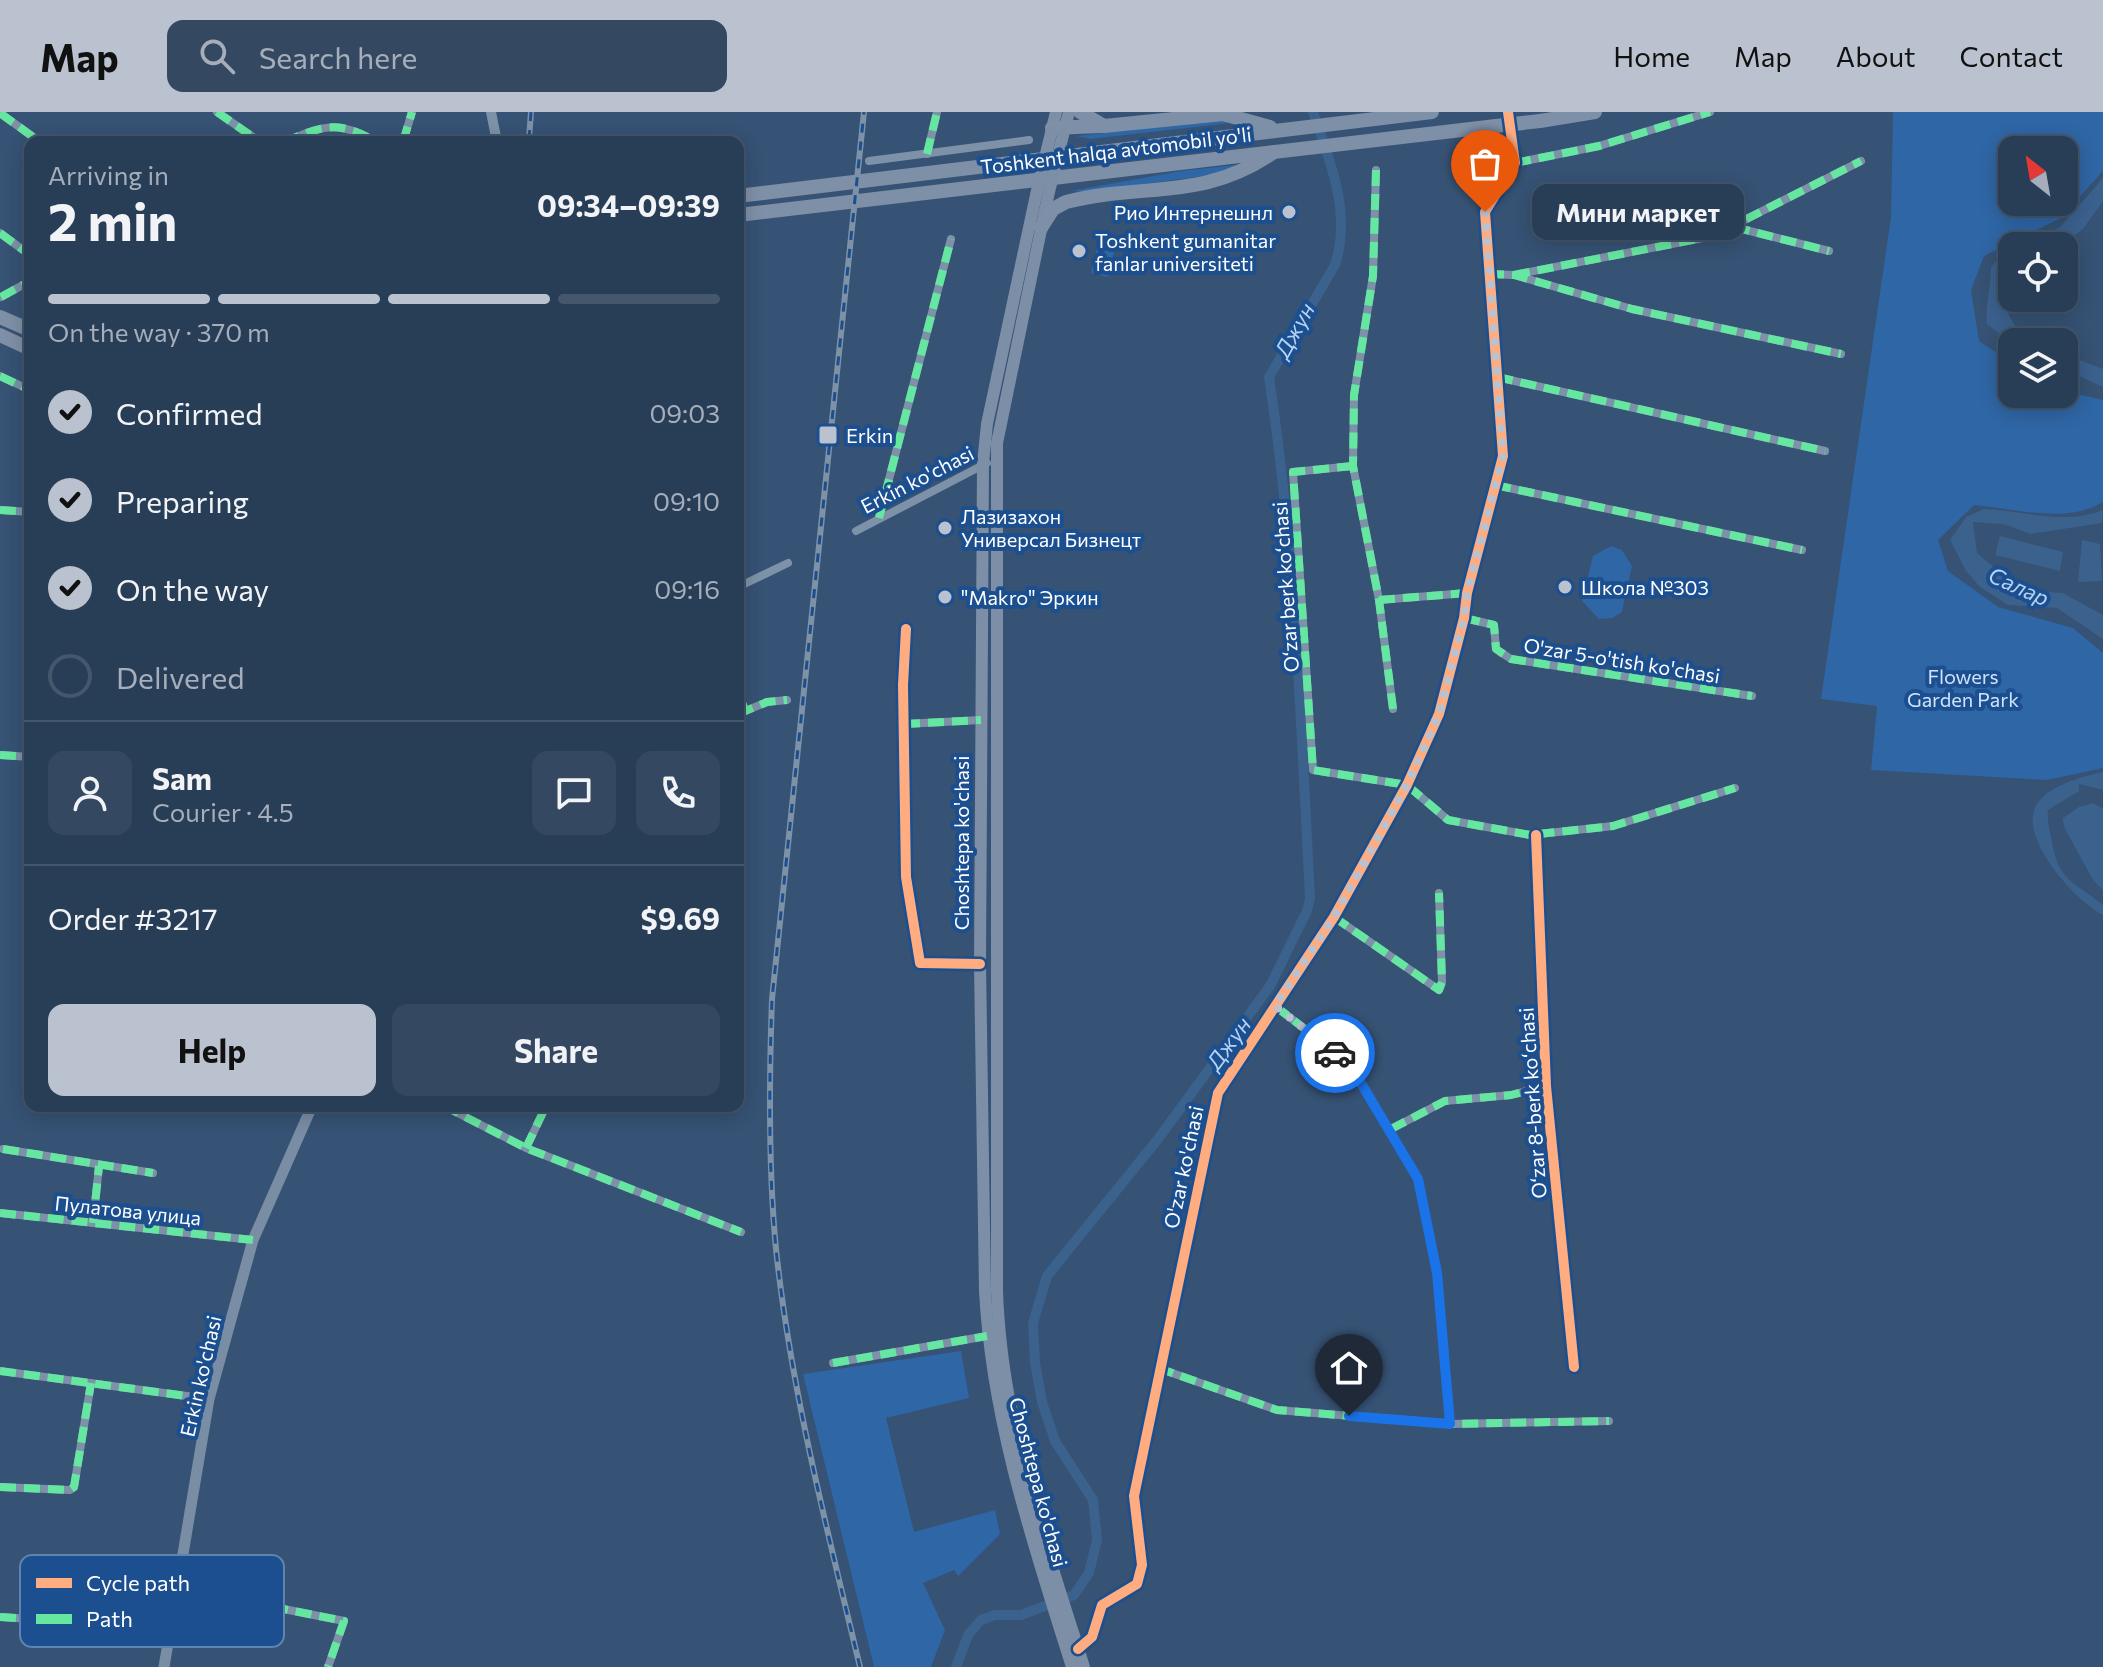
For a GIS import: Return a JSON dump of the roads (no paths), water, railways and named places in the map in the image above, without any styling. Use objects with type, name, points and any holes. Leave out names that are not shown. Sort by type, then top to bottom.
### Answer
[{"type":"highway","points":[[1080,112],[1104,126]]},
{"type":"highway","name":"Toshkent halqa avtomobil yo'li","points":[[744,195],[1432,112]]},
{"type":"highway","name":"Toshkent halqa avtomobil yo'li","points":[[744,214],[1595,112]]},
{"type":"highway","points":[[1058,131],[1223,114],[1275,129]]},
{"type":"highway","points":[[1041,228],[1053,209],[1066,202],[1215,183],[1248,170],[1277,151]]},
{"type":"highway","points":[[0,317],[24,327]]},
{"type":"highway","points":[[0,335],[24,346]]},
{"type":"main road","name":"Choshtepa ko'chasi","points":[[1056,112],[1058,131]]},
{"type":"main road","name":"Choshtepa ko'chasi","points":[[1069,112],[1058,131],[987,424],[990,463],[988,886],[980,964],[987,1336],[1000,1423],[1068,1634],[1072,1667]]},
{"type":"main road","name":"Choshtepa ko'chasi","points":[[1042,196],[1041,228],[990,463],[981,720],[998,1312],[1017,1441],[1047,1568]]},
{"type":"main road","name":"Erkin ko'chasi","points":[[183,1555],[209,1399],[253,1240],[309,1112]]},
{"type":"main road","name":"Choshtepa ko'chasi","points":[[1068,1634],[1078,1649],[1084,1667]]},
{"type":"main road","name":"Erkin ko'chasi","points":[[164,1667],[168,1647]]},
{"type":"street","points":[[217,112],[251,136]]},
{"type":"street","points":[[405,136],[412,112]]},
{"type":"street","points":[[491,112],[496,136]]},
{"type":"street","points":[[927,154],[937,112]]},
{"type":"street","points":[[1508,112],[1515,163],[1599,146],[1710,112]]},
{"type":"street","points":[[0,113],[32,136]]},
{"type":"street","points":[[298,136],[333,125],[351,128],[366,136]]},
{"type":"street","points":[[309,131],[310,136]]},
{"type":"street","points":[[869,161],[1029,140]]},
{"type":"street","points":[[1488,274],[1514,275],[1690,243],[1734,227],[1861,161]]},
{"type":"street","name":"O'zar ko'chasi","points":[[1078,1649],[1092,1637],[1102,1605],[1137,1584],[1142,1565],[1134,1496],[1158,1368],[1218,1093],[1334,917],[1407,785],[1439,714],[1503,456],[1485,212],[1515,163]]},
{"type":"street","points":[[1376,170],[1373,276],[1354,395],[1353,466],[1379,600],[1393,709]]},
{"type":"street","points":[[1734,227],[1829,251]]},
{"type":"street","points":[[0,233],[24,251]]},
{"type":"street","points":[[879,518],[951,239]]},
{"type":"street","points":[[1514,275],[1632,309],[1841,354]]},
{"type":"street","points":[[1,297],[24,284]]},
{"type":"street","points":[[0,376],[24,387]]},
{"type":"street","points":[[1497,377],[1825,451]]},
{"type":"street","name":"Erkin ko'chasi","points":[[856,531],[990,463]]},
{"type":"street","name":"Oʻzar berk koʻchasi","points":[[1353,466],[1293,472],[1313,770],[1407,785]]},
{"type":"street","points":[[1495,485],[1802,550]]},
{"type":"street","points":[[0,510],[24,512]]},
{"type":"street","points":[[744,584],[788,563]]},
{"type":"street","points":[[1379,600],[1467,593]]},
{"type":"street","name":"O'zar 5-o'tish ko'chasi","points":[[1464,618],[1494,625],[1496,649],[1511,659],[1752,696]]},
{"type":"street","points":[[906,629],[906,877],[920,963],[980,964]]},
{"type":"street","points":[[744,711],[787,700]]},
{"type":"street","points":[[904,724],[981,720]]},
{"type":"street","points":[[0,755],[24,757]]},
{"type":"street","points":[[1407,785],[1448,820],[1536,835],[1613,826],[1735,788]]},
{"type":"street","name":"Oʻzar 8-berk koʻchasi","points":[[1536,835],[1546,1086],[1574,1367]]},
{"type":"street","points":[[1334,917],[1439,990],[1442,982],[1439,893]]},
{"type":"street","points":[[1275,1006],[1349,1063],[1418,1179],[1437,1273],[1450,1424]]},
{"type":"street","points":[[1391,1129],[1445,1101],[1511,1095],[1546,1086]]},
{"type":"street","points":[[456,1112],[526,1148],[741,1232]]},
{"type":"street","points":[[526,1148],[543,1112]]},
{"type":"street","points":[[3,1149],[153,1173]]},
{"type":"street","points":[[93,1223],[99,1166]]},
{"type":"street","name":"Пулатова улица","points":[[0,1213],[253,1240]]},
{"type":"street","points":[[833,1363],[987,1336]]},
{"type":"street","points":[[1158,1368],[1277,1410],[1450,1424],[1609,1421]]},
{"type":"street","points":[[0,1371],[209,1399]]},
{"type":"street","points":[[0,1487],[70,1490],[74,1487],[91,1383]]},
{"type":"street","points":[[284,1609],[344,1621],[328,1667]]},
{"type":"street","points":[[0,1617],[20,1618]]},
{"type":"waterway","name":"Джун","points":[[956,1667],[968,1635],[981,1620],[995,1615],[1021,1615],[1074,1595],[1089,1573],[1097,1540],[1093,1500],[1055,1441],[1042,1402],[1035,1363],[1033,1323],[1047,1276],[1158,1139],[1270,986],[1307,911],[1310,898],[1291,572],[1269,377],[1335,265],[1340,245],[1337,187],[1313,112]]},
{"type":"railway","points":[[529,136],[531,112]]},
{"type":"railway","points":[[860,1667],[811,1460],[791,1355],[773,1218],[770,1093],[772,999],[864,112]]},
{"type":"place","name":"Рио Интернешнл","points":[[1289,212]]},
{"type":"place","name":"Мини маркет","points":[[1485,212]]},
{"type":"place","name":"Toshkent gumanitar fanlar universiteti","points":[[1079,251]]},
{"type":"place","name":"Erkin","points":[[828,435]]},
{"type":"place","name":"Лазизахон Универсал Бизнецт","points":[[945,528]]},
{"type":"place","name":"Школа №303","points":[[1565,587]]},
{"type":"place","name":"\"Makro\" Эркин","points":[[945,597]]},
{"type":"water label","name":"Салар","points":[[2019,586]]},
{"type":"park label","name":"Flowers Garden Park","points":[[1963,688]]}]
